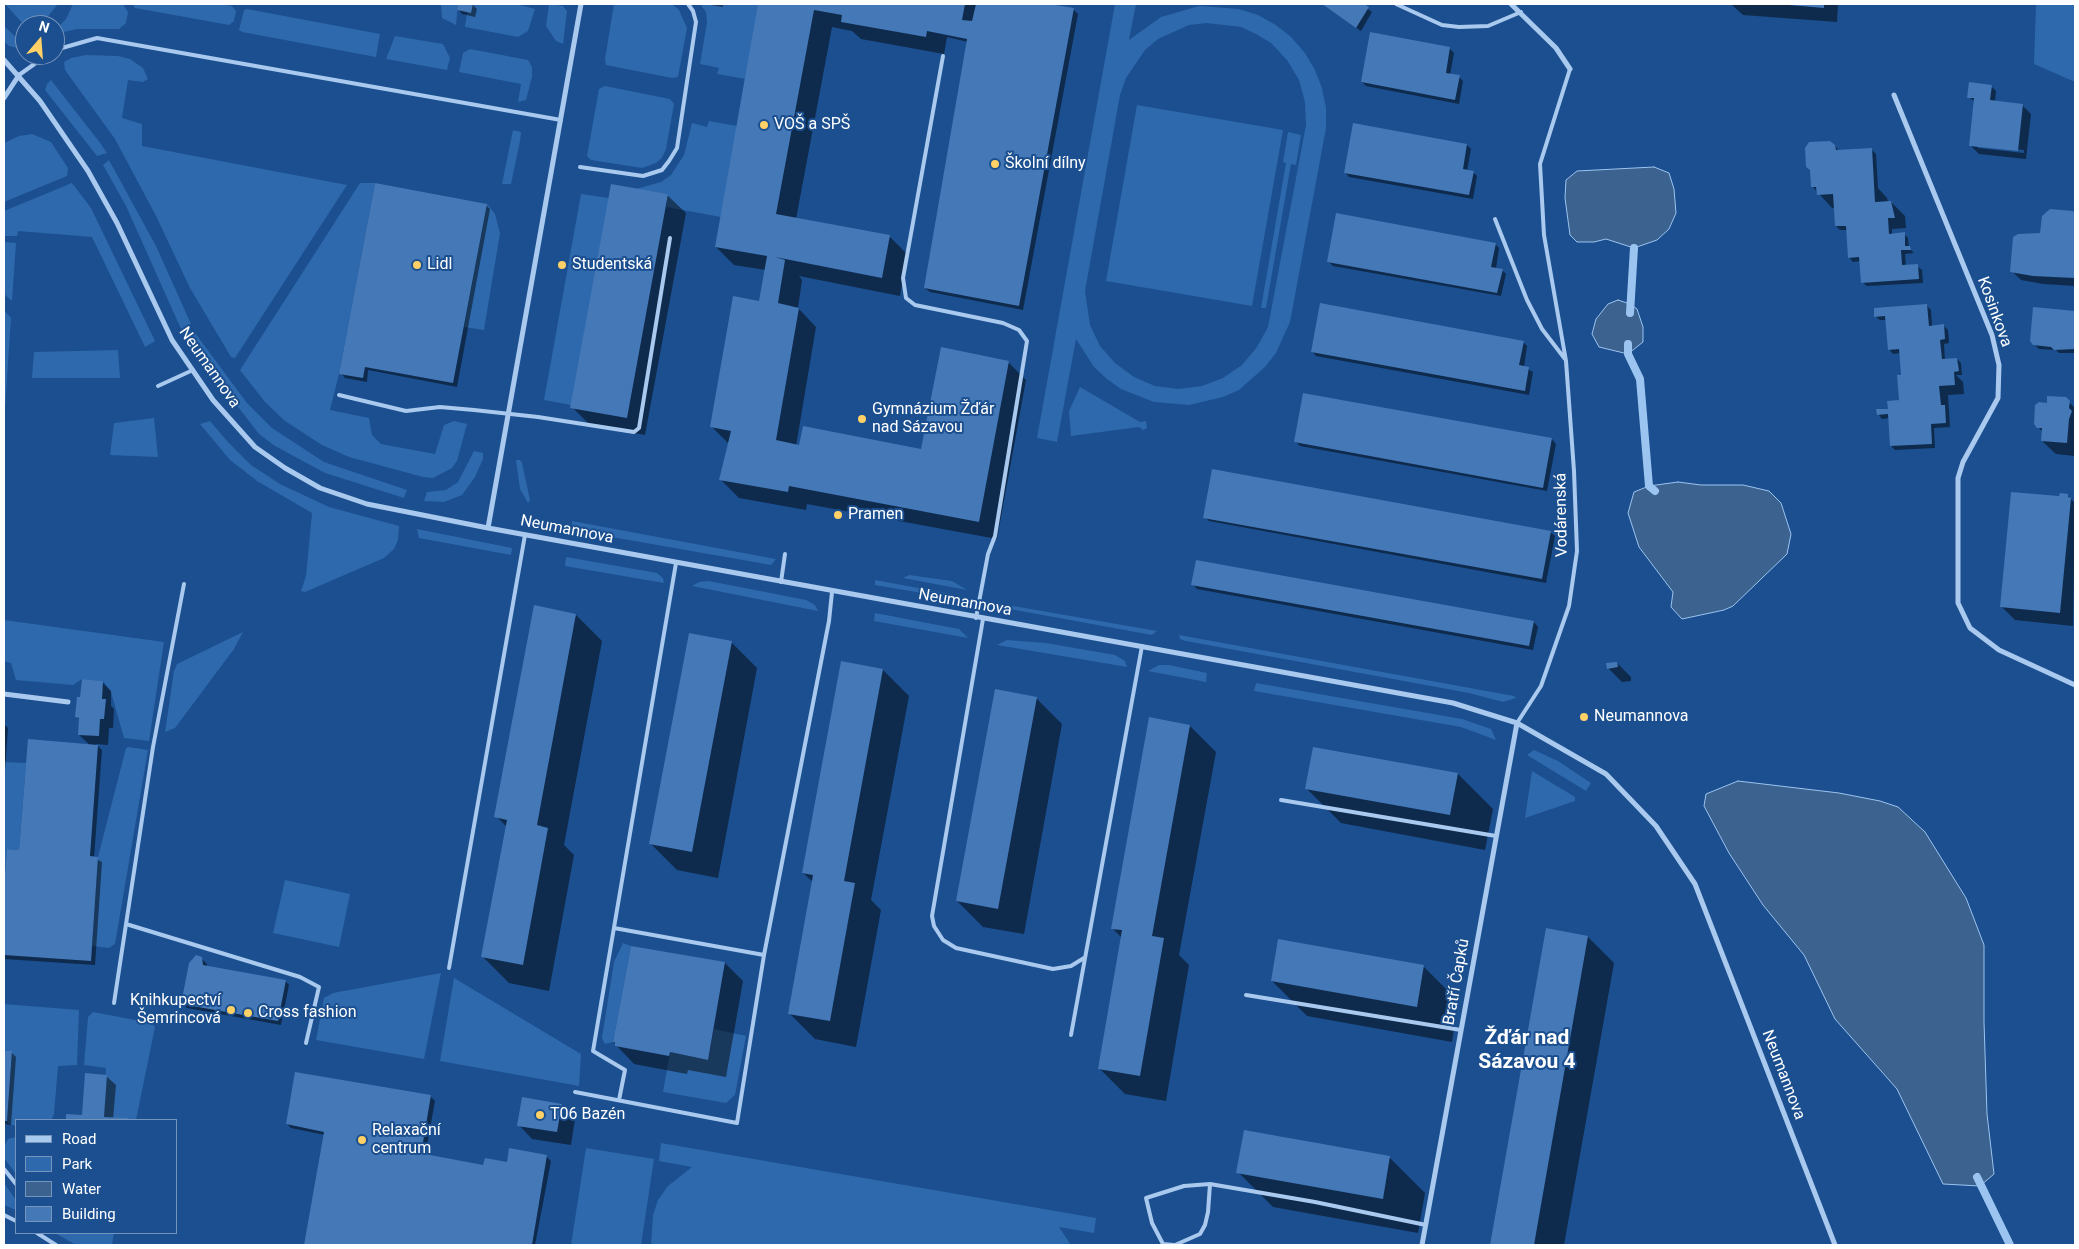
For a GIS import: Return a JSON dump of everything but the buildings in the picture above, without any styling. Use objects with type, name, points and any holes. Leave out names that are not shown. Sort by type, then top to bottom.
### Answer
[{"type":"street","points":[[488,528],[581,4]]},
{"type":"street","points":[[1511,4],[1556,48],[1570,69]]},
{"type":"street","name":"Neumannova","points":[[4,60],[19,74],[40,101],[88,171],[117,222],[172,340],[213,400],[254,447],[320,488],[367,504],[488,528],[832,592],[1453,703],[1517,723],[1606,774],[1656,826],[1696,884],[1835,1245]]},
{"type":"street","points":[[4,98],[19,74]]},
{"type":"street","name":"Kosinkova","points":[[1894,95],[1992,335],[1999,365],[1998,398],[1963,462],[1958,478],[1958,603],[1970,628],[1999,650],[2075,685]]},
{"type":"street","points":[[4,694],[68,702]]},
{"type":"street","name":"Bratří Čapků","points":[[1422,1245],[1517,723]]},
{"type":"lane","points":[[580,167],[644,176],[662,170],[670,161],[677,148],[696,22],[693,11],[688,4]]},
{"type":"lane","points":[[1396,4],[1442,25],[1459,27],[1488,26],[1521,12]]},
{"type":"lane","points":[[65,47],[97,38],[561,120]]},
{"type":"lane","points":[[943,56],[903,278],[906,298],[915,305],[1003,323],[1019,330],[1027,340],[995,536],[988,554],[976,618]]},
{"type":"lane","points":[[19,74],[32,65]]},
{"type":"lane","name":"Vodárenská","points":[[1517,723],[1541,686],[1569,606],[1577,552],[1566,361],[1544,235],[1540,164],[1570,69]]},
{"type":"lane","points":[[1495,219],[1527,300],[1542,329],[1566,361]]},
{"type":"lane","points":[[338,395],[406,411],[440,407],[538,417],[634,432],[639,428],[670,238]]},
{"type":"lane","points":[[158,386],[193,370]]},
{"type":"lane","points":[[449,968],[525,535]]},
{"type":"lane","points":[[781,582],[785,554]]},
{"type":"lane","points":[[619,1100],[625,1070],[593,1051],[676,563]]},
{"type":"lane","points":[[114,1003],[153,747],[184,584]]},
{"type":"lane","points":[[575,1092],[737,1123],[764,955],[829,621],[832,592]]},
{"type":"lane","points":[[983,619],[934,906],[934,926],[943,940],[956,948],[1053,969],[1071,966],[1084,958]]},
{"type":"lane","points":[[1071,1035],[1142,646]]},
{"type":"lane","points":[[1281,800],[1496,836]]},
{"type":"lane","points":[[126,924],[300,977],[319,987],[306,1043]]},
{"type":"lane","points":[[614,928],[764,955]]},
{"type":"lane","points":[[1246,995],[1461,1030]]},
{"type":"lane","points":[[4,1169],[15,1183]]},
{"type":"lane","points":[[1210,1184],[1208,1212],[1205,1225],[1200,1234],[1174,1245],[1163,1244],[1152,1224],[1146,1198],[1184,1186],[1210,1184],[1314,1202],[1426,1225]]},
{"type":"lane","points":[[40,1234],[56,1245]]},
{"type":"green space","points":[[5,4],[58,4],[49,15],[15,15]]},
{"type":"green space","points":[[73,4],[123,4],[128,12],[126,23],[119,29],[77,29],[65,32],[66,19]]},
{"type":"green space","points":[[132,4],[220,4],[232,6],[236,11],[234,21],[229,25],[135,8]]},
{"type":"green space","points":[[441,4],[458,4],[456,25],[442,18]]},
{"type":"green space","points":[[472,4],[516,4],[535,9],[528,31],[518,37],[465,27],[467,12],[471,13]]},
{"type":"green space","points":[[549,4],[563,6],[567,11],[563,44],[556,41],[546,26]]},
{"type":"green space","points":[[614,4],[672,4],[679,10],[687,28],[678,77],[672,78],[606,65],[605,59]]},
{"type":"green space","points":[[700,4],[760,4],[746,79],[717,74],[719,68],[700,64],[707,22],[706,12]]},
{"type":"green space","points":[[1115,4],[1136,4],[1129,40],[1161,17],[1199,6],[1239,9],[1258,15],[1276,25],[1291,37],[1305,53],[1315,70],[1322,88],[1326,108],[1326,128],[1290,322],[1276,353],[1265,367],[1239,390],[1223,397],[1189,405],[1154,402],[1121,389],[1094,367],[1076,339],[1057,442],[1037,438]],"holes":[[[1207,23],[1241,27],[1271,43],[1287,60],[1299,80],[1305,102],[1306,125],[1268,327],[1257,347],[1242,365],[1223,378],[1202,386],[1178,389],[1155,386],[1134,377],[1115,363],[1100,346],[1090,325],[1085,291],[1120,95],[1126,78],[1145,50],[1158,39],[1189,25]]]},
{"type":"green space","points":[[2036,4],[2075,4],[2075,82],[2034,64]]},
{"type":"green space","points":[[247,9],[380,34],[376,57],[242,32],[239,30],[244,10]]},
{"type":"green space","points":[[4,26],[15,36],[15,47],[9,46],[4,41]]},
{"type":"green space","points":[[395,36],[443,44],[450,58],[447,70],[386,59]]},
{"type":"green space","points":[[470,49],[528,60],[532,67],[532,77],[526,100],[518,102],[521,84],[459,72],[463,53]]},
{"type":"green space","points":[[86,55],[118,56],[130,59],[143,68],[148,79],[143,82],[128,80],[122,118],[142,124],[142,146],[347,185],[235,358],[231,357],[190,288],[156,216],[115,139],[65,70],[65,61],[71,58]]},
{"type":"green space","points":[[51,80],[107,153],[97,156],[45,90]]},
{"type":"green space","points":[[605,86],[670,99],[674,104],[666,149],[662,158],[656,163],[642,168],[591,160],[587,156],[599,89]]},
{"type":"green space","points":[[1137,105],[1283,130],[1252,306],[1106,281]]},
{"type":"green space","points":[[709,121],[737,126],[721,217],[666,207],[668,194],[636,189],[661,182],[671,175],[684,155],[692,123],[707,127]]},
{"type":"green space","points":[[513,130],[521,132],[520,141],[511,184],[502,184]]},
{"type":"green space","points":[[1288,132],[1301,135],[1296,165],[1291,164],[1266,308],[1261,308],[1286,163],[1283,162]]},
{"type":"green space","points":[[32,134],[51,142],[68,168],[67,176],[4,202],[4,143],[19,136]]},
{"type":"green space","points":[[109,160],[156,246],[191,324],[181,329],[126,206],[103,165]]},
{"type":"green space","points":[[72,183],[91,208],[155,341],[145,347],[92,237],[18,231],[17,236],[4,236],[4,211]]},
{"type":"green space","points":[[360,183],[375,183],[339,374],[330,410],[369,418],[372,435],[381,444],[435,454],[444,425],[454,421],[467,424],[457,461],[452,468],[433,478],[349,457],[322,445],[285,421],[265,402],[240,370]]},
{"type":"green space","points":[[581,194],[609,198],[571,405],[544,400]]},
{"type":"green space","points":[[487,204],[495,214],[500,233],[484,330],[464,327]]},
{"type":"green space","points":[[4,242],[16,243],[12,301],[4,294]]},
{"type":"green space","points":[[4,310],[11,318],[4,424]]},
{"type":"green space","points":[[195,333],[247,403],[272,428],[324,462],[407,490],[404,498],[325,473],[275,446],[259,434],[194,350],[191,337]]},
{"type":"green space","points":[[118,350],[120,378],[32,378],[34,352]]},
{"type":"green space","points":[[1080,387],[1140,422],[1146,421],[1147,428],[1143,430],[1139,427],[1071,436],[1069,411]]},
{"type":"green space","points":[[154,418],[158,457],[110,455],[114,423]]},
{"type":"green space","points":[[210,421],[251,465],[280,484],[329,507],[399,526],[398,540],[394,549],[384,558],[305,592],[301,591],[306,576],[312,513],[257,481],[230,460],[200,424]]},
{"type":"green space","points":[[474,451],[483,453],[483,459],[475,477],[462,495],[444,502],[424,501],[427,492],[446,490],[458,482]]},
{"type":"green space","points":[[516,460],[520,460],[522,463],[530,500],[528,503],[520,489]]},
{"type":"green space","points":[[572,521],[776,559],[771,565],[572,530]]},
{"type":"green space","points":[[417,529],[512,548],[511,555],[419,538]]},
{"type":"green space","points":[[566,557],[657,573],[663,578],[664,583],[565,566]]},
{"type":"green space","points":[[909,575],[952,581],[967,590],[903,578]]},
{"type":"green space","points":[[875,580],[961,596],[951,598],[875,585]]},
{"type":"green space","points":[[709,581],[806,600],[815,605],[818,611],[692,586],[699,582]]},
{"type":"green space","points":[[996,603],[1157,631],[1152,635],[999,607]]},
{"type":"green space","points":[[875,613],[959,629],[968,638],[874,621]]},
{"type":"green space","points":[[4,620],[164,642],[149,741],[124,738],[111,692],[103,681],[82,679],[73,685],[16,680],[11,663],[4,661]]},
{"type":"green space","points":[[243,632],[234,649],[175,728],[165,732],[174,671],[177,664]]},
{"type":"green space","points":[[1179,635],[1514,696],[1516,698],[1503,702],[1469,693],[1186,641],[1180,639]]},
{"type":"green space","points":[[1007,640],[1046,643],[1115,655],[1125,661],[1127,667],[997,645]]},
{"type":"green space","points":[[1159,665],[1169,665],[1207,673],[1206,682],[1148,671]]},
{"type":"green space","points":[[1256,683],[1462,719],[1491,729],[1496,740],[1461,727],[1254,691]]},
{"type":"green space","points":[[126,748],[148,750],[115,944],[109,948],[92,946],[98,857]]},
{"type":"green space","points":[[1534,750],[1558,761],[1591,783],[1586,791],[1527,755]]},
{"type":"green space","points":[[4,762],[26,763],[19,850],[7,849],[4,886]]},
{"type":"green space","points":[[1532,771],[1575,797],[1575,801],[1525,818]]},
{"type":"green space","points":[[285,880],[350,894],[339,947],[273,933]]},
{"type":"green space","points":[[623,943],[631,946],[613,1042],[605,1044],[602,1038],[614,962]]},
{"type":"green space","points":[[441,973],[424,1059],[316,1040],[324,998],[333,993]]},
{"type":"green space","points":[[454,978],[581,1054],[579,1086],[440,1061]]},
{"type":"green space","points":[[4,1004],[79,1010],[77,1065],[58,1066],[54,1114],[52,1119],[15,1119],[15,1126],[9,1124],[7,1121],[12,1051],[4,1051]]},
{"type":"green space","points":[[93,1012],[151,1023],[155,1027],[136,1119],[104,1117],[106,1068],[84,1065],[88,1017]]},
{"type":"green space","points":[[714,1029],[746,1036],[735,1095],[726,1103],[663,1092],[670,1052],[708,1060]]},
{"type":"green space","points":[[15,1137],[15,1173],[4,1158],[4,1146],[8,1139]]},
{"type":"green space","points":[[661,1143],[1096,1218],[1094,1233],[1059,1227],[1071,1245],[651,1245],[653,1215],[658,1200],[668,1186],[692,1167],[659,1161]]},
{"type":"green space","points":[[586,1148],[654,1159],[641,1245],[571,1245]]},
{"type":"green space","points":[[4,1183],[15,1199],[15,1210],[4,1205]]},
{"type":"green space","points":[[57,1234],[114,1234],[112,1245],[76,1245]]},
{"type":"water","points":[[1654,167],[1669,173],[1674,189],[1676,213],[1669,229],[1657,240],[1634,248],[1606,239],[1594,242],[1577,242],[1570,235],[1565,198],[1566,180],[1577,171]]},
{"type":"water","points":[[1618,300],[1630,304],[1637,309],[1643,327],[1643,342],[1628,354],[1599,347],[1592,334],[1596,319],[1608,304]]},
{"type":"water","points":[[1678,482],[1701,485],[1743,485],[1769,491],[1781,503],[1791,534],[1787,554],[1733,606],[1724,610],[1682,619],[1671,607],[1673,592],[1639,547],[1628,513],[1634,492],[1649,486]]},
{"type":"water","points":[[1738,781],[1839,793],[1880,801],[1898,807],[1925,832],[1966,898],[1984,945],[1987,1114],[1994,1174],[1980,1186],[1943,1184],[1897,1089],[1835,1019],[1804,955],[1763,905],[1729,853],[1704,806],[1706,794]]},
{"type":"waterway","points":[[1630,313],[1634,248]]},
{"type":"waterway","points":[[1628,344],[1628,354],[1640,379],[1649,486],[1655,491]]},
{"type":"waterway","points":[[1977,1177],[2010,1245]]},
{"type":"place","name":"VOŠ a SPŠ","points":[[764,125]]},
{"type":"place","name":"Školní dílny","points":[[995,164]]},
{"type":"place","name":"Lidl","points":[[417,265]]},
{"type":"place","name":"Studentská","points":[[562,265]]},
{"type":"place","name":"Gymnázium Žďár nad Sázavou","points":[[862,419]]},
{"type":"place","name":"Pramen","points":[[838,515]]},
{"type":"place","name":"Neumannova","points":[[1584,717]]},
{"type":"place","name":"Knihkupectví Šemrincová","points":[[231,1010]]},
{"type":"place","name":"Cross fashion","points":[[248,1013]]},
{"type":"place","name":"T06 Bazén","points":[[540,1115]]},
{"type":"place","name":"Relaxační centrum","points":[[362,1140]]},
{"type":"district","name":"Žďár nad Sázavou 4","points":[[1527,1051]]}]
